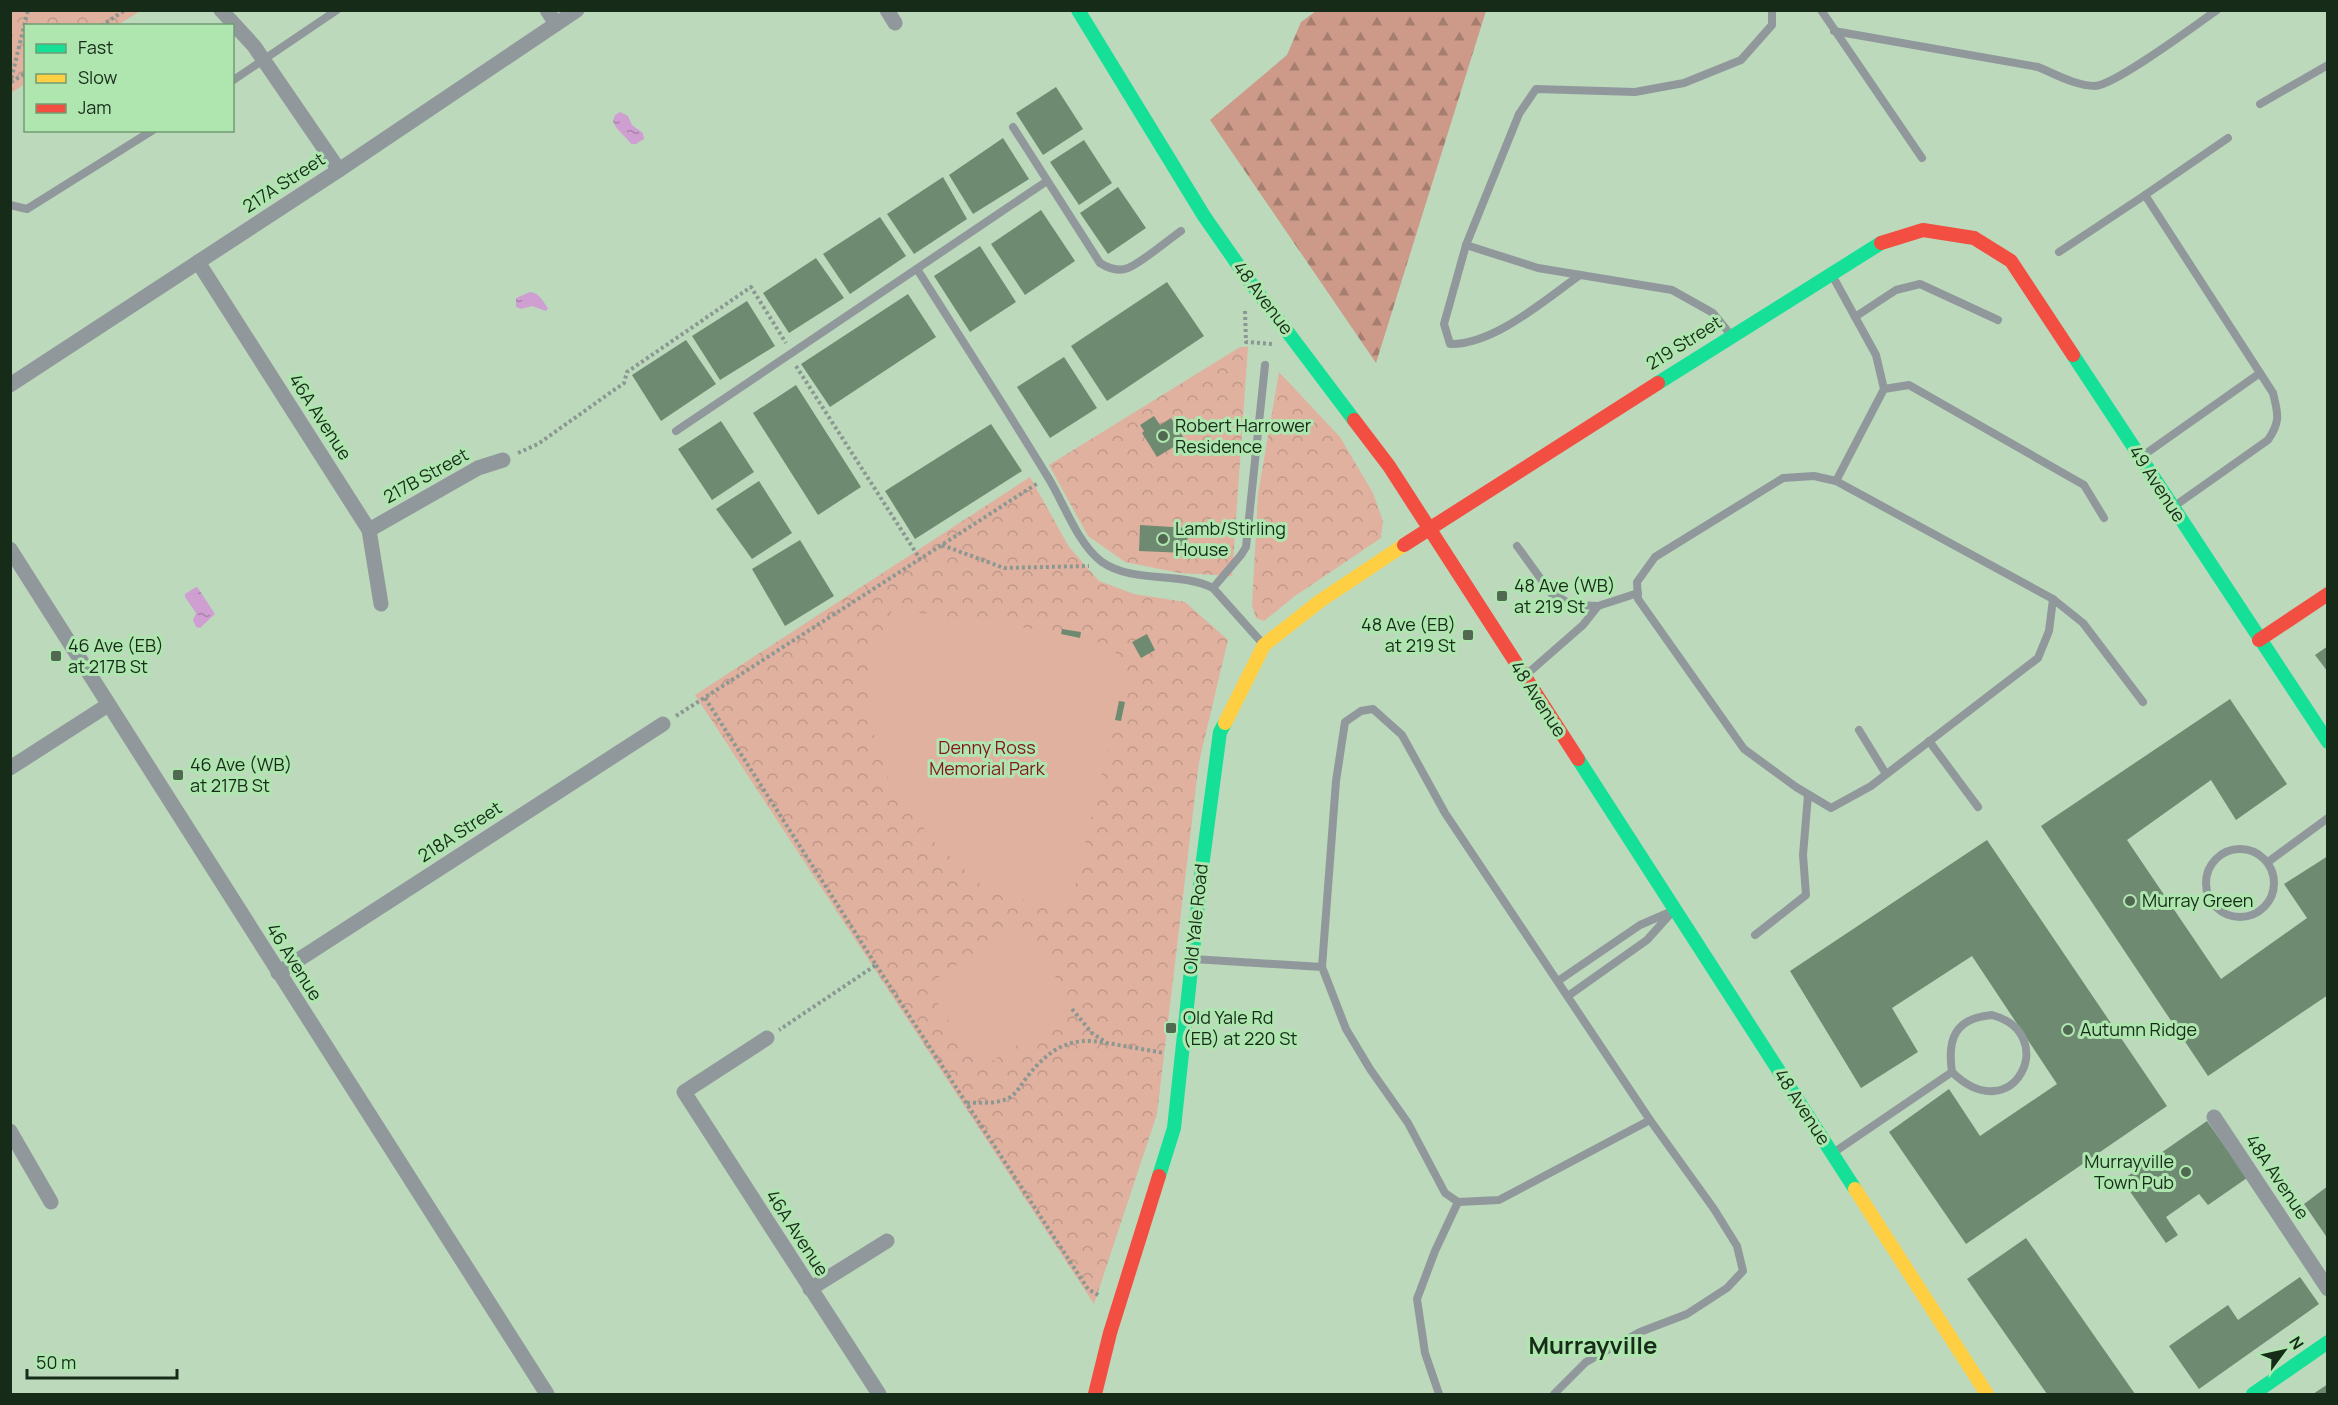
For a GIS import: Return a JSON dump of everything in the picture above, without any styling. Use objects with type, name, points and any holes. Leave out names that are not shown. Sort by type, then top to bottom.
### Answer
[{"type":"street","points":[[221,10],[234,24]]},
{"type":"street","points":[[547,10],[556,24]]},
{"type":"street","name":"217A Street","points":[[10,385],[339,170],[577,10]]},
{"type":"street","name":"48 Avenue","points":[[1078,10],[1204,216],[1250,282],[1389,466],[1987,1395]]},
{"type":"street","points":[[234,24],[265,61],[339,170]]},
{"type":"street","name":"219 Street","points":[[1428,529],[1876,245],[1923,230],[1974,238]]},
{"type":"street","name":"49 Avenue","points":[[1974,238],[2011,261],[2328,742]]},
{"type":"street","name":"46A Avenue","points":[[198,262],[369,530],[381,604]]},
{"type":"street","name":"217B Street","points":[[369,530],[478,468],[503,460]]},
{"type":"street","name":"Old Yale Road","points":[[1095,1395],[1118,1307],[1174,1128],[1220,732],[1264,645],[1320,601],[1428,529]]},
{"type":"street","name":"46 Avenue","points":[[10,549],[547,1395]]},
{"type":"street","points":[[2259,640],[2328,594]]},
{"type":"street","points":[[10,768],[108,705]]},
{"type":"street","name":"218A Street","points":[[278,973],[663,724]]},
{"type":"street","name":"46A Avenue","points":[[767,1038],[684,1092],[879,1395]]},
{"type":"street","name":"48A Avenue","points":[[2214,1117],[2328,1289]]},
{"type":"street","points":[[10,1131],[51,1202]]},
{"type":"street","points":[[810,1289],[887,1241]]},
{"type":"street","points":[[2253,1395],[2328,1342]]},
{"type":"lane","points":[[234,80],[265,61],[337,10]]},
{"type":"lane","points":[[1580,275],[1507,327],[1461,344],[1450,344],[1444,324],[1466,245],[1519,114],[1536,89],[1635,92],[1684,83],[1741,60],[1772,25],[1772,10]]},
{"type":"lane","points":[[1821,10],[1922,158]]},
{"type":"lane","points":[[1834,31],[2038,67],[2069,80],[2096,86],[2117,78],[2217,10]]},
{"type":"lane","points":[[2260,104],[2328,65]]},
{"type":"lane","points":[[1013,127],[1100,263],[1106,267],[1116,270],[1128,268],[1180,231]]},
{"type":"lane","points":[[10,206],[27,209],[150,132]]},
{"type":"lane","points":[[2059,252],[2228,138]]},
{"type":"lane","points":[[676,431],[1047,181]]},
{"type":"lane","points":[[2145,195],[2273,393],[2278,412],[2277,426],[2268,440],[2172,507]]},
{"type":"lane","points":[[1466,245],[1538,268],[1672,290],[1713,313],[1732,336]]},
{"type":"lane","points":[[917,269],[1048,476],[1089,549],[1102,562],[1127,571],[1203,583],[1213,588],[1264,645]]},
{"type":"lane","points":[[1831,273],[1876,355],[1884,389],[1836,481]]},
{"type":"lane","points":[[1855,317],[1896,290],[1920,284],[1998,320]]},
{"type":"lane","points":[[1213,588],[1241,555],[1248,537],[1265,365]]},
{"type":"lane","points":[[2139,458],[2260,373]]},
{"type":"lane","points":[[1884,389],[1910,385],[2084,485],[2104,518]]},
{"type":"lane","points":[[2053,598],[2049,631],[2038,658],[1871,786],[1832,808],[1808,795],[1744,749],[1638,599],[1637,582],[1655,557],[1783,478],[1814,476],[1836,481],[2053,598],[2083,622],[2143,702]]},
{"type":"lane","points":[[1517,546],[1551,593],[1572,605],[1598,606],[1638,593]]},
{"type":"lane","points":[[1524,677],[1583,625],[1598,606]]},
{"type":"lane","points":[[1554,1395],[1586,1362],[1640,1332],[1687,1314],[1727,1288],[1743,1271],[1737,1246],[1445,813],[1402,735],[1373,709],[1361,711],[1345,722],[1336,781],[1322,968],[1346,1029],[1370,1069],[1408,1123],[1444,1193],[1458,1202],[1499,1200],[1650,1120]]},
{"type":"lane","points":[[1859,730],[1886,774]]},
{"type":"lane","points":[[1929,741],[1978,807]]},
{"type":"lane","points":[[1755,935],[1806,894],[1803,855],[1808,795]]},
{"type":"lane","points":[[2268,862],[2328,818]]},
{"type":"lane","points":[[2238,848],[2249,849],[2268,862],[2275,884],[2266,905],[2258,912],[2247,917],[2236,917],[2216,908],[2209,899],[2205,888],[2206,876],[2210,865],[2217,857],[2238,848]]},
{"type":"lane","points":[[1558,981],[1640,925],[1674,910]]},
{"type":"lane","points":[[1568,996],[1647,940],[1674,910]]},
{"type":"lane","points":[[1192,959],[1322,968]]},
{"type":"lane","points":[[1992,1015],[2005,1018],[2016,1026],[2023,1037],[2026,1061],[2022,1072],[2004,1089],[1980,1092],[1969,1087],[1952,1072],[1951,1043],[1957,1031],[1966,1022],[1978,1016],[1992,1015]]},
{"type":"lane","points":[[1832,1154],[1952,1072]]},
{"type":"lane","points":[[1439,1395],[1425,1353],[1418,1299],[1435,1251],[1458,1202]]},
{"type":"path","points":[[104,24],[125,10]]},
{"type":"path","points":[[11,82],[24,27]]},
{"type":"path","points":[[11,82],[24,74]]},
{"type":"path","points":[[1246,304],[1246,342],[1276,344]]},
{"type":"path","points":[[663,724],[1048,476]]},
{"type":"path","points":[[942,544],[1004,568],[1085,568],[1102,562]]},
{"type":"path","points":[[705,698],[1088,1289],[1118,1307]]},
{"type":"path","points":[[767,1038],[876,965]]},
{"type":"path","points":[[1072,1009],[1092,1033],[1107,1044]]},
{"type":"path","points":[[967,1103],[1004,1100],[1015,1094],[1029,1075],[1059,1046],[1088,1040],[1181,1055]]},
{"type":"green space","points":[[11,10],[140,10],[120,24],[24,24],[24,85],[11,93]]},
{"type":"green space","points":[[1316,11],[1486,11],[1376,363],[1210,120],[1287,55],[1301,22]]},
{"type":"green space","points":[[1240,347],[1248,347],[1232,576],[1180,573],[1125,562],[1088,536],[1049,465]]},
{"type":"green space","points":[[1279,372],[1340,437],[1373,493],[1383,521],[1381,538],[1295,596],[1264,621],[1256,618],[1252,606],[1258,494]]},
{"type":"green space","name":"Denny Ross Memorial Park","points":[[1030,477],[1069,547],[1099,581],[1134,594],[1185,602],[1228,640],[1199,762],[1157,1114],[1094,1304],[695,695]]},
{"type":"green space","points":[[893,609],[1040,630],[1111,645],[1126,671],[1070,907],[1025,900],[982,885],[936,844],[890,784],[869,719],[868,663]]},
{"type":"green space","points":[[1021,924],[1075,1007],[980,1069],[926,985]]},
{"type":"water","points":[[620,112],[628,116],[632,125],[643,133],[644,139],[631,144],[619,131],[613,121],[615,115]]},
{"type":"water","points":[[530,292],[541,298],[548,308],[546,311],[532,306],[521,309],[516,307],[516,298]]},
{"type":"water","points":[[196,587],[215,614],[200,628],[196,627],[193,620],[196,613],[185,597],[185,594]]},
{"type":"building","points":[[1056,87],[1083,129],[1043,155],[1016,113]]},
{"type":"building","points":[[1003,138],[1029,179],[973,214],[949,175]]},
{"type":"building","points":[[1084,140],[1112,183],[1079,205],[1050,162]]},
{"type":"building","points":[[943,177],[967,219],[914,254],[887,214]]},
{"type":"building","points":[[1118,187],[1146,228],[1108,254],[1080,213]]},
{"type":"building","points":[[1041,210],[1075,261],[1025,295],[991,244]]},
{"type":"building","points":[[880,217],[906,256],[850,294],[823,254]]},
{"type":"building","points":[[980,246],[1016,302],[970,332],[934,276]]},
{"type":"building","points":[[816,258],[844,298],[789,333],[763,293]]},
{"type":"building","points":[[1167,282],[1204,336],[1107,401],[1071,346]]},
{"type":"building","points":[[908,294],[936,337],[830,407],[801,364]]},
{"type":"building","points":[[747,301],[775,346],[720,380],[692,336]]},
{"type":"building","points":[[686,340],[716,384],[661,421],[632,375]]},
{"type":"building","points":[[1064,357],[1097,408],[1050,438],[1017,387]]},
{"type":"building","points":[[796,385],[861,487],[818,515],[753,413]]},
{"type":"building","name":"Robert Harrower Residence","points":[[1154,416],[1160,425],[1171,418],[1185,440],[1157,457],[1142,433],[1144,431],[1140,425]]},
{"type":"building","points":[[721,421],[754,472],[712,500],[678,449]]},
{"type":"building","points":[[991,424],[1022,471],[915,539],[885,491]]},
{"type":"building","points":[[759,481],[792,533],[752,559],[716,509]]},
{"type":"building","name":"Lamb/Stirling House","points":[[1140,525],[1188,528],[1187,553],[1139,551]]},
{"type":"building","points":[[800,540],[834,596],[785,626],[752,569]]},
{"type":"building","points":[[1062,629],[1081,632],[1080,638],[1061,634]]},
{"type":"building","points":[[1147,634],[1155,650],[1141,658],[1132,642]]},
{"type":"building","points":[[2328,646],[2328,672],[2315,655]]},
{"type":"building","name":"Murray Green","points":[[2230,699],[2287,784],[2236,820],[2211,780],[2127,840],[2221,979],[2307,918],[2284,884],[2328,856],[2328,995],[2208,1076],[2041,826]]},
{"type":"building","points":[[1119,701],[1125,702],[1121,721],[1115,720]]},
{"type":"building","name":"Autumn Ridge","points":[[1987,840],[2167,1106],[1966,1244],[1889,1132],[1949,1089],[1980,1136],[2057,1084],[1972,956],[1892,1008],[1918,1052],[1861,1088],[1790,971]]},
{"type":"building","points":[[2207,1121],[2247,1178],[2208,1205],[2199,1194],[2166,1217],[2178,1235],[2166,1243],[2122,1180]]},
{"type":"building","points":[[2328,1186],[2328,1239],[2304,1204]]},
{"type":"building","points":[[2026,1238],[2135,1394],[2047,1394],[1967,1279]]},
{"type":"building","points":[[2300,1277],[2319,1304],[2199,1389],[2169,1346],[2228,1305],[2238,1320]]},
{"type":"building","points":[[2328,1384],[2328,1394],[2313,1394]]},
{"type":"traffic: fast","points":[[1078,10],[1204,216],[1250,282],[1354,420]]},
{"type":"traffic: fast","points":[[1658,383],[1881,243]]},
{"type":"traffic: fast","points":[[2073,355],[2328,742]]},
{"type":"traffic: fast","points":[[1159,1176],[1174,1128],[1202,867],[1220,732],[1225,723]]},
{"type":"traffic: fast","points":[[1578,759],[1855,1189]]},
{"type":"traffic: fast","points":[[2253,1394],[2328,1342]]},
{"type":"traffic: slow","points":[[1225,723],[1264,645],[1320,601],[1404,545]]},
{"type":"traffic: slow","points":[[1855,1189],[1987,1394]]},
{"type":"traffic: jam","points":[[1881,243],[1923,230],[1974,238],[2011,261],[2073,355]]},
{"type":"traffic: jam","points":[[1404,545],[1658,383]]},
{"type":"traffic: jam","points":[[1354,420],[1389,466],[1578,759]]},
{"type":"traffic: jam","points":[[2259,640],[2328,594]]},
{"type":"traffic: jam","points":[[1095,1394],[1110,1333],[1159,1176]]},
{"type":"place","name":"Robert Harrower Residence","points":[[1163,436]]},
{"type":"place","name":"Lamb/Stirling House","points":[[1163,539]]},
{"type":"place","name":"48 Ave (WB) at 219 St","points":[[1502,596]]},
{"type":"place","name":"48 Ave (EB) at 219 St","points":[[1468,635]]},
{"type":"place","name":"46 Ave (EB) at 217B St","points":[[56,656]]},
{"type":"place","name":"46 Ave (WB) at 217B St","points":[[178,775]]},
{"type":"place","name":"Murray Green","points":[[2130,901]]},
{"type":"place","name":"Old Yale Rd (EB) at 220 St","points":[[1171,1028]]},
{"type":"place","name":"Autumn Ridge","points":[[2068,1030]]},
{"type":"place","name":"Murrayville Town Pub","points":[[2186,1172]]},
{"type":"district","name":"Murrayville","points":[[1593,1346]]}]
